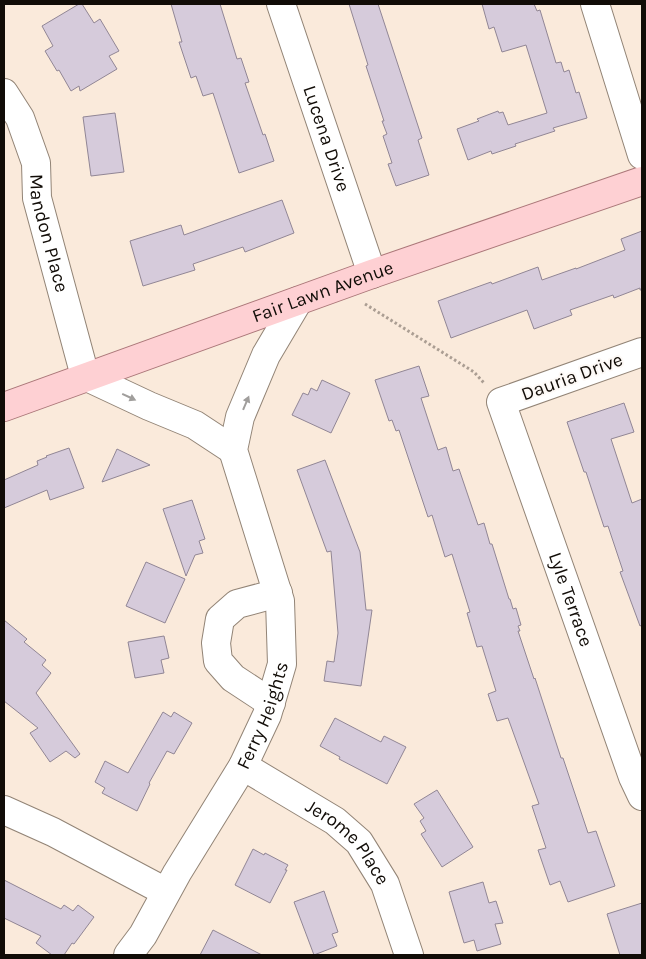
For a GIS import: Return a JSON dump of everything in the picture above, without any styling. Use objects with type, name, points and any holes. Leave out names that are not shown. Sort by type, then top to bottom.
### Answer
[{"type":"main road","name":"Fair Lawn Avenue","points":[[4,407],[85,376],[372,274],[642,181]]},
{"type":"street","name":"Lucena Drive","points":[[282,4],[372,274]]},
{"type":"street","points":[[595,4],[642,155]]},
{"type":"street","name":"Mandon Place","points":[[4,93],[20,118],[36,163],[36,198],[85,376]]},
{"type":"street","name":"Ferry Heights","points":[[128,955],[144,935],[166,892],[243,766],[267,715],[282,664],[280,601],[233,450],[240,417],[266,355],[298,301]]},
{"type":"street","name":"Dauria Drive","points":[[502,402],[642,352]]},
{"type":"street","points":[[85,376],[194,425],[233,450]]},
{"type":"street","name":"Lyle Terrace","points":[[502,402],[633,777],[642,796]]},
{"type":"street","points":[[271,703],[233,678],[218,661],[216,643],[220,619],[237,604],[278,593]]},
{"type":"street","name":"Jerome Place","points":[[243,766],[335,821],[359,842],[385,884],[408,955]]},
{"type":"street","points":[[4,810],[53,832],[166,892]]},
{"type":"path","points":[[360,301],[474,372],[502,402]]},
{"type":"building","points":[[82,4],[94,23],[100,19],[119,51],[109,56],[117,69],[80,91],[79,86],[71,91],[45,51],[53,46],[42,26]]},
{"type":"building","points":[[171,4],[220,4],[237,59],[241,58],[249,82],[245,83],[274,161],[239,173],[213,93],[203,96],[196,76],[191,78],[179,42],[182,42]]},
{"type":"building","points":[[349,4],[378,4],[422,138],[418,140],[429,175],[396,186],[388,164],[392,163],[383,136],[387,134],[382,121],[384,121]]},
{"type":"building","points":[[482,4],[534,4],[537,11],[540,10],[556,63],[561,62],[564,72],[569,70],[576,93],[579,92],[587,118],[553,128],[555,131],[515,144],[516,146],[492,154],[491,151],[468,160],[457,129],[479,121],[477,119],[498,111],[499,113],[503,112],[508,125],[547,113],[526,45],[502,52],[494,27],[489,29]]},
{"type":"building","points":[[115,113],[124,172],[91,176],[83,117]]},
{"type":"building","points":[[282,200],[294,233],[245,252],[243,247],[193,264],[195,270],[143,286],[130,241],[181,225],[184,235]]},
{"type":"building","points":[[642,231],[642,290],[640,288],[614,298],[613,295],[570,310],[572,315],[534,329],[527,310],[451,338],[438,301],[538,267],[542,280],[576,269],[625,250],[621,239]]},
{"type":"building","points":[[419,366],[429,396],[421,398],[438,450],[446,447],[453,471],[459,469],[478,525],[484,523],[509,599],[513,609],[516,608],[521,625],[518,626],[520,631],[518,631],[588,833],[596,831],[615,886],[568,902],[560,881],[550,885],[538,850],[546,848],[532,806],[539,804],[508,718],[497,721],[488,694],[496,691],[482,646],[477,647],[467,613],[470,612],[452,554],[445,557],[432,515],[428,517],[399,430],[396,431],[392,420],[389,421],[375,380]]},
{"type":"building","points":[[322,380],[350,393],[331,433],[292,415],[303,393],[308,395],[311,388],[317,391]]},
{"type":"building","points":[[624,403],[634,432],[611,439],[632,503],[642,499],[642,625],[640,626],[620,572],[623,571],[608,526],[604,527],[567,422]]},
{"type":"building","points":[[69,448],[84,488],[50,500],[47,490],[4,508],[4,480],[38,465],[37,461],[46,456]]},
{"type":"building","points":[[117,449],[150,465],[102,482]]},
{"type":"building","points":[[325,460],[360,552],[366,610],[372,610],[361,686],[324,681],[327,661],[334,662],[338,633],[331,551],[327,552],[297,470]]},
{"type":"building","points":[[192,500],[205,539],[199,541],[203,553],[195,555],[186,576],[163,509]]},
{"type":"building","points":[[146,562],[185,579],[165,623],[126,606]]},
{"type":"building","points":[[4,620],[27,639],[24,642],[46,660],[42,665],[51,673],[36,693],[80,754],[75,758],[66,751],[50,762],[30,733],[38,728],[4,701]]},
{"type":"building","points":[[164,636],[169,658],[161,660],[164,673],[135,678],[128,642]]},
{"type":"building","points":[[163,712],[171,717],[174,712],[192,723],[174,754],[167,751],[149,783],[137,811],[102,793],[105,788],[95,782],[105,761],[128,773]]},
{"type":"building","points":[[335,718],[381,742],[384,736],[406,747],[387,784],[339,759],[340,757],[320,746]]},
{"type":"building","points":[[437,790],[473,847],[442,867],[421,834],[426,831],[420,821],[424,818],[414,804]]},
{"type":"building","points":[[253,849],[288,865],[270,903],[235,885]]},
{"type":"building","points":[[4,880],[61,909],[64,905],[73,911],[78,905],[94,917],[64,955],[52,955],[36,943],[41,936],[4,918]]},
{"type":"building","points":[[483,882],[489,903],[496,901],[503,923],[495,924],[501,944],[477,951],[474,940],[464,943],[449,892]]},
{"type":"building","points":[[324,891],[338,932],[332,934],[337,946],[314,955],[294,902]]},
{"type":"building","points":[[642,903],[642,955],[620,955],[607,914]]},
{"type":"building","points":[[213,930],[262,955],[200,955]]}]
